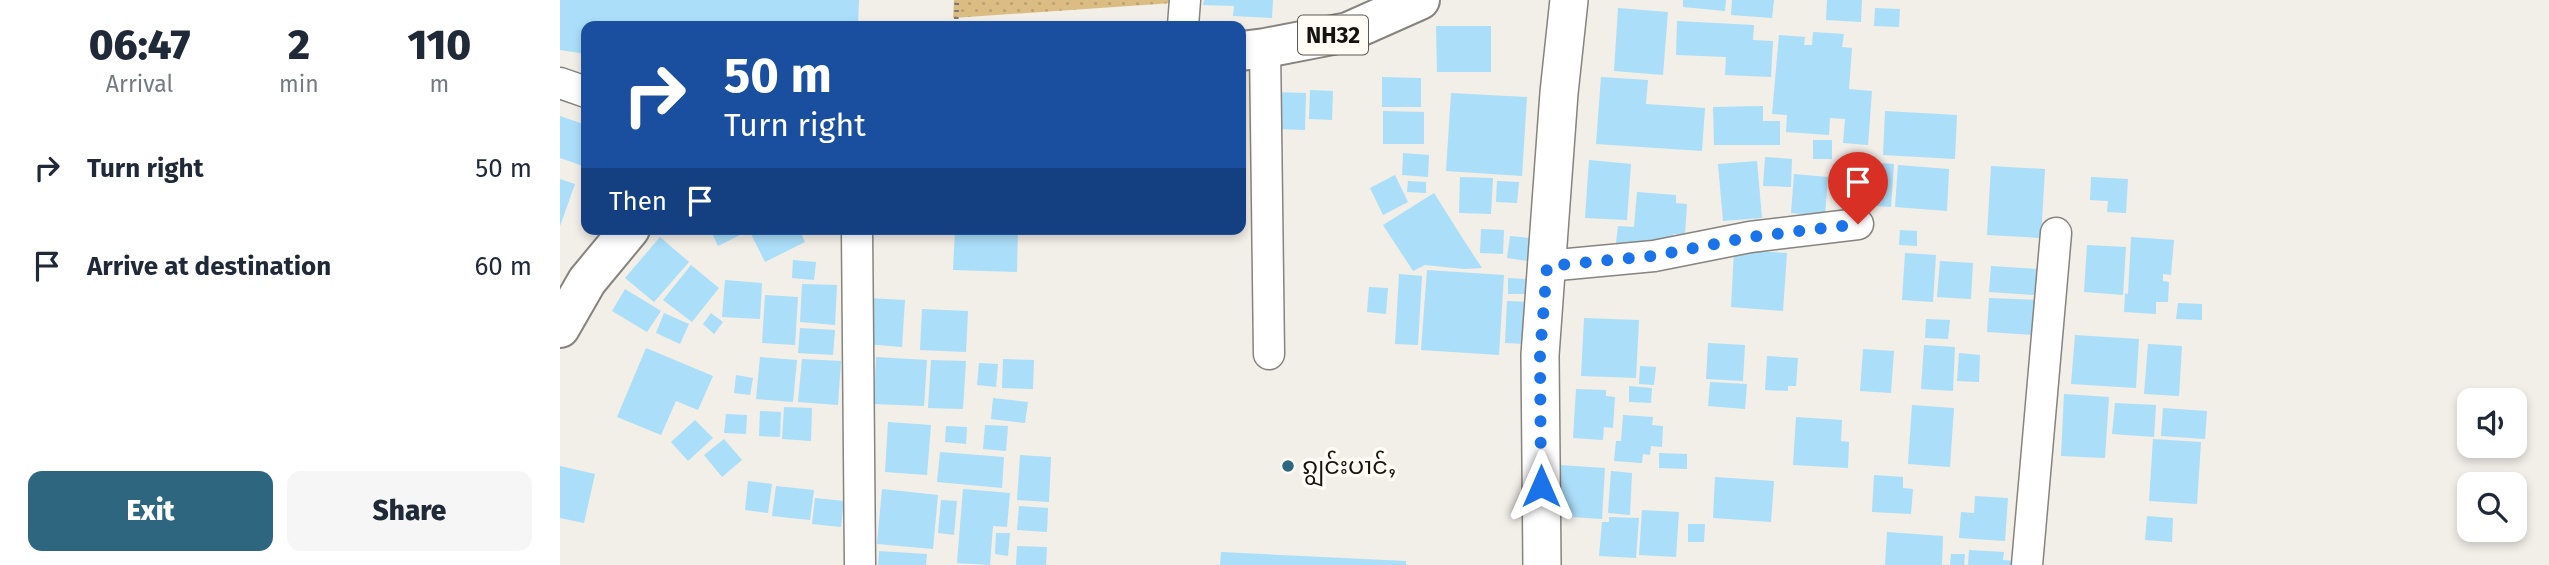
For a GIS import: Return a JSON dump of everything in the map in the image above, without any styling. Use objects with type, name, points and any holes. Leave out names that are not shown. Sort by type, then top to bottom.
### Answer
[{"type":"highway","name":"NH32","points":[[1253,49],[1348,32],[1420,0]]},
{"type":"highway","points":[[560,328],[587,281],[625,235]]},
{"type":"street","points":[[1184,21],[1185,0]]},
{"type":"street","points":[[1542,565],[1540,355],[1559,93],[1569,0]]},
{"type":"street","points":[[1253,49],[1269,354]]},
{"type":"street","points":[[560,83],[581,90]]},
{"type":"street","points":[[1547,266],[1654,256],[1750,237],[1858,224]]},
{"type":"street","points":[[2027,565],[2056,233]]},
{"type":"street","points":[[857,235],[860,565]]},
{"type":"path","points":[[956,21],[957,0]]},
{"type":"shaded area","points":[[954,0],[1173,0],[1173,3],[953,18]]},
{"type":"building","points":[[560,0],[859,0],[858,21],[581,21],[581,53],[560,50]]},
{"type":"building","points":[[1204,0],[1273,0],[1272,18],[1233,16],[1234,6],[1203,5]]},
{"type":"building","points":[[1683,0],[1726,0],[1725,11],[1683,7]]},
{"type":"building","points":[[1732,0],[1774,0],[1772,18],[1731,15]]},
{"type":"building","points":[[1827,0],[1862,0],[1861,22],[1826,20]]},
{"type":"building","points":[[1618,8],[1668,12],[1663,75],[1614,71]]},
{"type":"building","points":[[1875,8],[1900,9],[1899,27],[1874,26]]},
{"type":"building","points":[[1677,21],[1754,25],[1753,40],[1773,41],[1771,77],[1725,75],[1726,57],[1676,55]]},
{"type":"building","points":[[1436,26],[1491,26],[1491,72],[1437,72]]},
{"type":"building","points":[[1813,32],[1844,34],[1842,47],[1852,48],[1849,89],[1872,91],[1868,145],[1843,143],[1845,119],[1830,118],[1829,135],[1786,132],[1787,115],[1772,114],[1779,35],[1805,37],[1804,45],[1812,45]]},
{"type":"building","points":[[1382,77],[1421,78],[1421,107],[1382,107]]},
{"type":"building","points":[[1601,77],[1648,80],[1646,104],[1705,108],[1702,151],[1596,144]]},
{"type":"building","points":[[1310,90],[1333,91],[1332,120],[1309,119]]},
{"type":"building","points":[[1275,92],[1306,93],[1305,130],[1273,129]]},
{"type":"building","points":[[1451,93],[1527,97],[1522,176],[1446,171]]},
{"type":"building","points":[[1763,106],[1763,121],[1780,121],[1780,145],[1714,145],[1713,107]]},
{"type":"building","points":[[1383,111],[1424,112],[1424,144],[1383,144]]},
{"type":"building","points":[[1885,111],[1957,115],[1955,159],[1883,155]]},
{"type":"building","points":[[560,116],[581,123],[581,165],[560,158]]},
{"type":"building","points":[[1813,140],[1832,140],[1832,159],[1813,159]]},
{"type":"building","points":[[1403,153],[1429,155],[1428,177],[1402,175]]},
{"type":"building","points":[[1765,157],[1792,159],[1791,187],[1763,186]]},
{"type":"building","points":[[1589,160],[1631,164],[1627,220],[1585,218]]},
{"type":"building","points":[[1757,161],[1762,218],[1723,221],[1718,164]]},
{"type":"building","points":[[1865,162],[1894,164],[1891,207],[1862,205]]},
{"type":"building","points":[[1898,165],[1949,169],[1947,211],[1895,207]]},
{"type":"building","points":[[1991,166],[2045,169],[2041,238],[1987,235]]},
{"type":"building","points":[[1794,174],[1828,177],[1825,216],[1791,213]]},
{"type":"building","points":[[1395,175],[1408,202],[1383,215],[1370,188]]},
{"type":"building","points":[[1460,177],[1493,178],[1491,214],[1459,213]]},
{"type":"building","points":[[2091,177],[2128,179],[2126,213],[2107,212],[2108,201],[2090,200]]},
{"type":"building","points":[[560,179],[575,184],[560,226]]},
{"type":"building","points":[[1408,181],[1426,182],[1426,193],[1407,192]]},
{"type":"building","points":[[1497,181],[1519,182],[1517,203],[1496,202]]},
{"type":"building","points":[[1637,192],[1676,195],[1676,203],[1687,204],[1685,235],[1673,234],[1673,247],[1616,243],[1618,226],[1634,227]]},
{"type":"building","points":[[1434,193],[1482,268],[1425,265],[1413,271],[1383,225]]},
{"type":"building","points":[[1481,229],[1504,230],[1503,254],[1480,253]]},
{"type":"building","points":[[1900,230],[1917,231],[1917,246],[1899,245]]},
{"type":"building","points":[[713,235],[740,235],[718,246]]},
{"type":"building","points":[[752,235],[802,235],[805,242],[765,262]]},
{"type":"building","points":[[955,235],[1018,235],[1017,272],[953,270]]},
{"type":"building","points":[[1510,236],[1530,238],[1528,261],[1507,258]]},
{"type":"building","points":[[660,237],[689,262],[654,302],[625,278]]},
{"type":"building","points":[[2131,237],[2174,240],[2171,275],[2163,274],[2163,281],[2169,282],[2168,302],[2156,302],[2156,314],[2124,312],[2125,293],[2128,294]]},
{"type":"building","points":[[2087,245],[2126,247],[2123,295],[2084,292]]},
{"type":"building","points":[[1734,250],[1787,253],[1783,311],[1731,307]]},
{"type":"building","points":[[1905,253],[1936,255],[1933,302],[1902,300]]},
{"type":"building","points":[[793,260],[816,262],[814,280],[792,278]]},
{"type":"building","points":[[1940,261],[1973,263],[1971,299],[1937,297]]},
{"type":"building","points":[[691,265],[719,288],[692,322],[663,300]]},
{"type":"building","points":[[1991,266],[2037,269],[2035,295],[1989,292]]},
{"type":"building","points":[[1427,270],[1504,275],[1499,355],[1421,350]]},
{"type":"building","points":[[1399,274],[1422,276],[1418,345],[1395,344]]},
{"type":"building","points":[[1508,278],[1527,279],[1526,294],[1508,294]]},
{"type":"building","points":[[725,280],[762,283],[760,319],[722,317]]},
{"type":"building","points":[[802,284],[837,285],[835,325],[800,322]]},
{"type":"building","points":[[1369,287],[1388,288],[1386,314],[1367,312]]},
{"type":"building","points":[[625,289],[661,311],[647,332],[612,311]]},
{"type":"building","points":[[765,295],[798,297],[795,345],[762,343]]},
{"type":"building","points":[[868,298],[905,300],[902,347],[865,344]]},
{"type":"building","points":[[1989,298],[2038,300],[2036,335],[1987,332]]},
{"type":"building","points":[[1507,301],[1530,302],[1528,344],[1505,343]]},
{"type":"building","points":[[2178,303],[2202,304],[2202,320],[2176,319]]},
{"type":"building","points":[[922,309],[968,311],[966,352],[920,350]]},
{"type":"building","points":[[664,313],[689,324],[680,344],[656,333]]},
{"type":"building","points":[[711,313],[723,322],[714,334],[703,324]]},
{"type":"building","points":[[1584,318],[1639,320],[1636,378],[1581,376]]},
{"type":"building","points":[[1926,319],[1950,320],[1948,339],[1925,338]]},
{"type":"building","points":[[800,328],[835,330],[833,355],[798,353]]},
{"type":"building","points":[[2075,335],[2139,339],[2136,388],[2071,384]]},
{"type":"building","points":[[1708,343],[1745,345],[1743,381],[1706,379]]},
{"type":"building","points":[[2148,344],[2182,346],[2179,396],[2144,394]]},
{"type":"building","points":[[1924,345],[1955,347],[1953,391],[1921,389]]},
{"type":"building","points":[[646,348],[713,376],[698,410],[676,401],[661,435],[617,417]]},
{"type":"building","points":[[1863,349],[1894,351],[1891,393],[1860,391]]},
{"type":"building","points":[[1959,353],[1980,355],[1979,382],[1957,381]]},
{"type":"building","points":[[1767,356],[1798,358],[1796,386],[1788,386],[1788,391],[1765,390]]},
{"type":"building","points":[[760,357],[797,360],[793,402],[756,399]]},
{"type":"building","points":[[876,357],[927,360],[924,406],[874,404]]},
{"type":"building","points":[[802,359],[841,361],[838,405],[798,402]]},
{"type":"building","points":[[1003,359],[1034,360],[1033,389],[1002,388]]},
{"type":"building","points":[[931,360],[966,361],[963,409],[928,408]]},
{"type":"building","points":[[979,363],[998,364],[996,387],[977,385]]},
{"type":"building","points":[[1640,366],[1656,367],[1654,385],[1639,384]]},
{"type":"building","points":[[736,375],[753,378],[750,395],[734,393]]},
{"type":"building","points":[[1710,382],[1747,384],[1745,409],[1708,406]]},
{"type":"building","points":[[1629,386],[1652,388],[1651,403],[1629,402]]},
{"type":"building","points":[[1576,389],[1606,390],[1606,396],[1615,397],[1613,428],[1604,427],[1603,440],[1573,438]]},
{"type":"building","points":[[2064,394],[2109,397],[2105,458],[2061,456]]},
{"type":"building","points":[[993,398],[1028,402],[1025,423],[991,419]]},
{"type":"building","points":[[2115,403],[2156,405],[2154,437],[2112,434]]},
{"type":"building","points":[[1912,405],[1954,408],[1950,467],[1908,464]]},
{"type":"building","points":[[784,407],[812,408],[811,441],[782,439]]},
{"type":"building","points":[[2163,408],[2207,411],[2205,439],[2161,436]]},
{"type":"building","points":[[760,411],[781,412],[780,437],[759,436]]},
{"type":"building","points":[[726,414],[747,415],[746,434],[724,433]]},
{"type":"building","points":[[1623,415],[1653,417],[1652,425],[1663,426],[1662,447],[1651,446],[1650,455],[1643,454],[1642,463],[1614,461],[1616,441],[1621,441]]},
{"type":"building","points":[[1796,417],[1842,420],[1841,441],[1849,442],[1848,468],[1793,465]]},
{"type":"building","points":[[695,420],[713,438],[688,461],[671,442]]},
{"type":"building","points":[[888,422],[931,425],[927,475],[885,472]]},
{"type":"building","points":[[985,425],[1008,426],[1006,451],[983,449]]},
{"type":"building","points":[[946,426],[967,427],[966,444],[945,442]]},
{"type":"building","points":[[724,439],[742,460],[722,477],[704,455]]},
{"type":"building","points":[[2153,439],[2201,442],[2197,504],[2149,501]]},
{"type":"building","points":[[940,452],[1004,457],[1002,488],[937,482]]},
{"type":"building","points":[[1659,453],[1687,454],[1687,469],[1659,468]]},
{"type":"building","points":[[1020,455],[1051,457],[1049,502],[1017,500]]},
{"type":"building","points":[[1559,465],[1605,468],[1602,519],[1556,516]]},
{"type":"building","points":[[560,466],[595,474],[584,523],[560,518]]},
{"type":"building","points":[[1611,471],[1632,473],[1630,515],[1608,513]]},
{"type":"building","points":[[1874,475],[1903,477],[1903,488],[1913,489],[1911,514],[1872,512]]},
{"type":"building","points":[[1715,477],[1774,481],[1771,522],[1713,518]]},
{"type":"building","points":[[748,481],[772,484],[768,513],[745,510]]},
{"type":"building","points":[[776,486],[814,490],[810,520],[772,516]]},
{"type":"building","points":[[882,489],[938,495],[933,549],[877,544]]},
{"type":"building","points":[[963,489],[1010,493],[1007,527],[993,526],[990,565],[957,563]]},
{"type":"building","points":[[1975,496],[2008,498],[2005,541],[1959,538],[1961,512],[1974,513]]},
{"type":"building","points":[[815,498],[844,501],[841,527],[812,524]]},
{"type":"building","points":[[941,500],[957,501],[954,535],[938,533]]},
{"type":"building","points":[[1019,506],[1048,508],[1047,532],[1017,530]]},
{"type":"building","points":[[1642,510],[1679,512],[1676,557],[1639,555]]},
{"type":"building","points":[[2147,516],[2173,518],[2172,542],[2145,540]]},
{"type":"building","points":[[1609,517],[1639,518],[1636,558],[1599,556],[1602,522],[1609,522]]},
{"type":"building","points":[[1688,524],[1705,524],[1704,542],[1688,542]]},
{"type":"building","points":[[1887,532],[1943,536],[1942,565],[1885,565]]},
{"type":"building","points":[[996,533],[1010,533],[1008,556],[995,554]]},
{"type":"building","points":[[1017,546],[1047,547],[1046,565],[1016,565]]},
{"type":"building","points":[[1969,550],[2004,552],[2003,560],[2026,562],[2025,565],[1968,565]]},
{"type":"building","points":[[879,551],[927,554],[926,565],[878,565]]},
{"type":"building","points":[[1221,552],[1406,561],[1406,565],[1220,565]]},
{"type":"building","points":[[1951,554],[1965,554],[1964,565],[1950,565]]},
{"type":"place","name":"ၵျွင်းပၢင်ႇ","points":[[1288,466]]},
{"type":"route","points":[[1541,486],[1540,355],[1547,266],[1654,256],[1750,237],[1858,224]]}]
